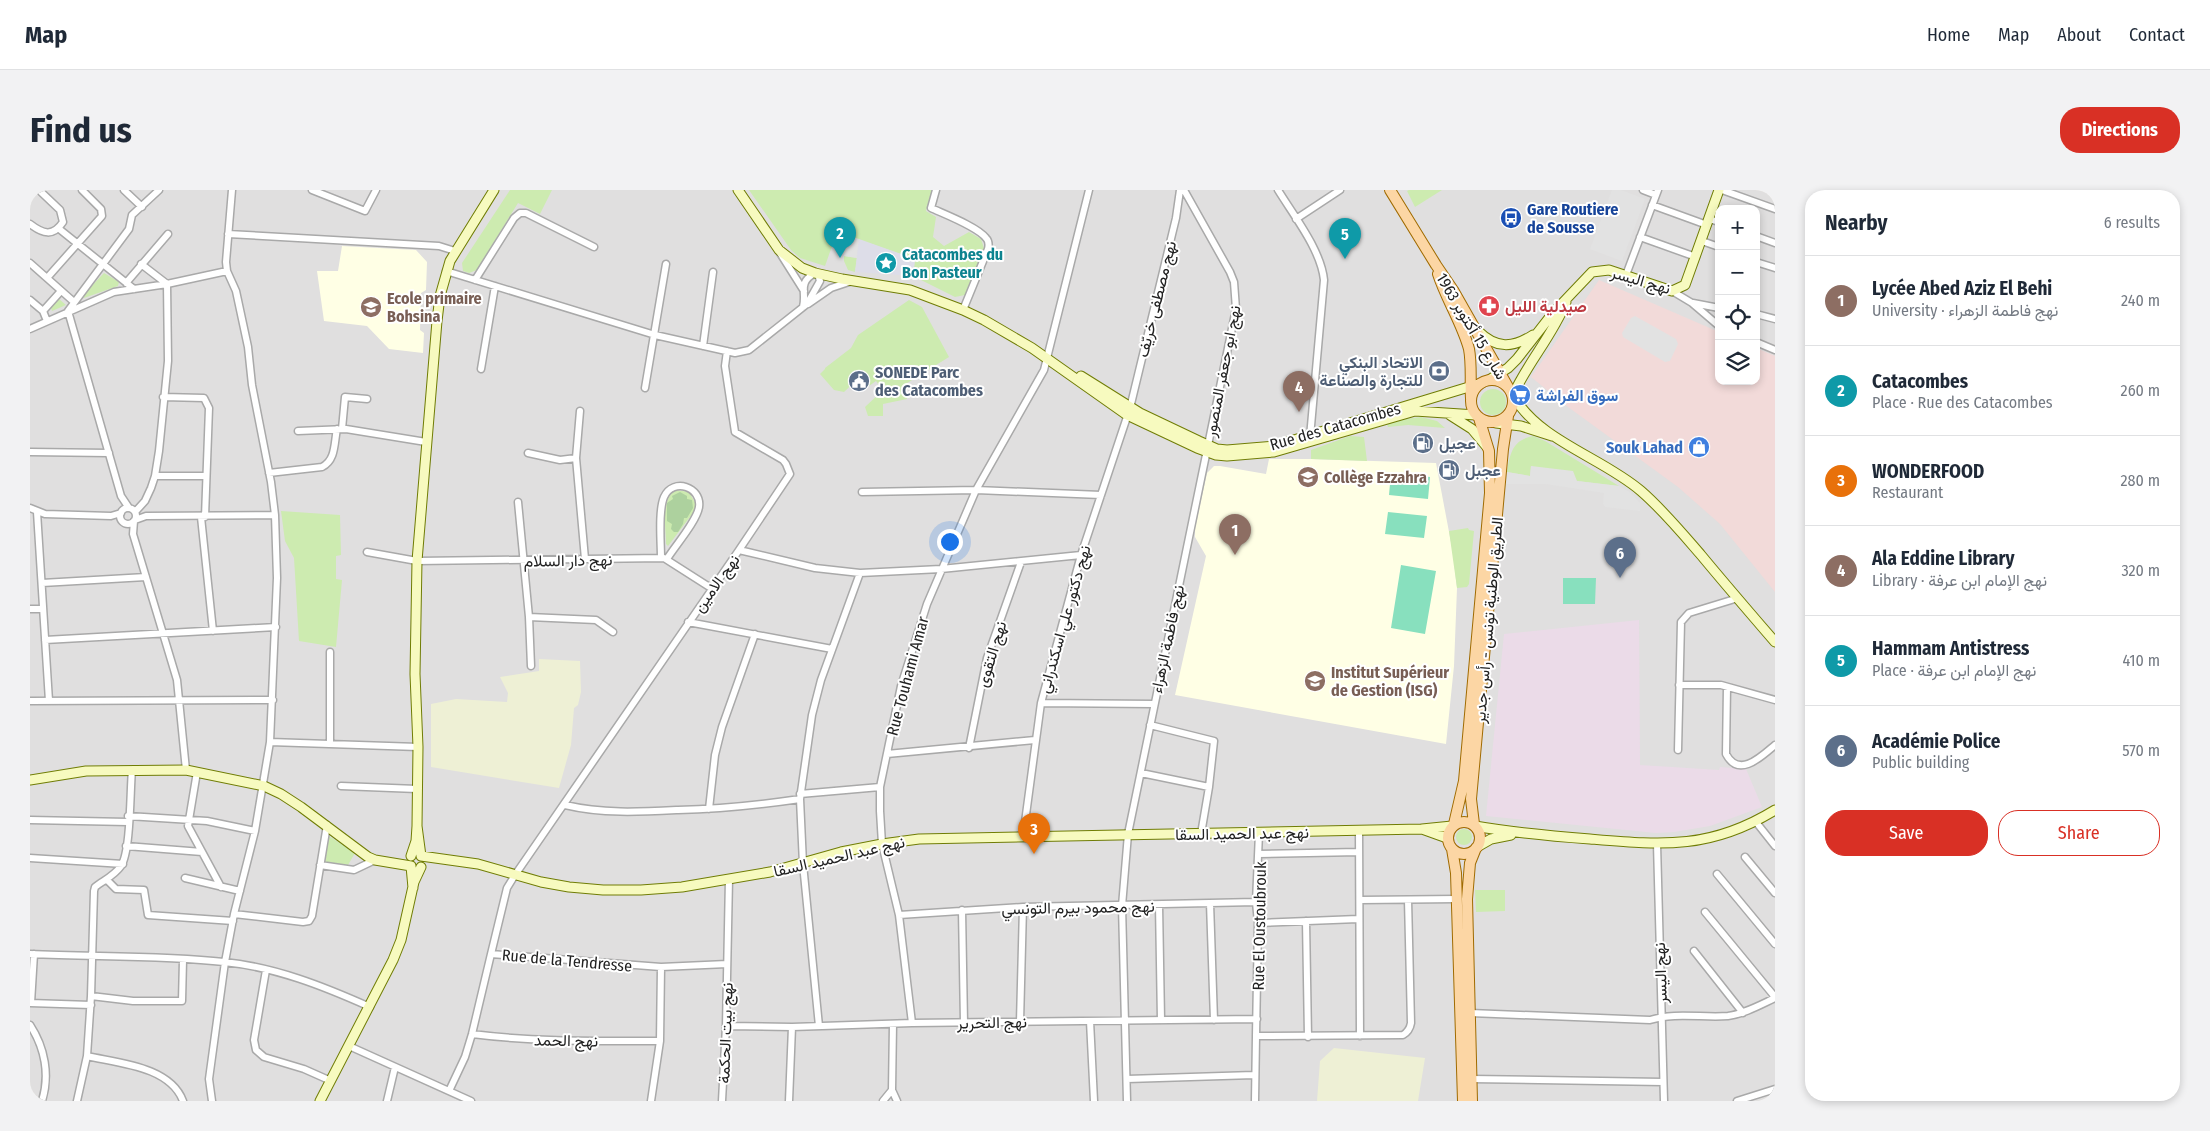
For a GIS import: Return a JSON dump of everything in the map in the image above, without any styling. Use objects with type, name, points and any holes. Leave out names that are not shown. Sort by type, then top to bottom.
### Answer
[{"type":"main road","points":[[413,888],[411,860],[416,841],[417,826],[418,747],[415,674],[417,562],[437,320],[446,271],[455,251],[494,190]]},
{"type":"main road","name":"Rue des Catacombes","points":[[738,190],[778,250],[794,264],[817,274],[910,290],[963,310],[984,320],[1047,357],[1129,411],[1207,448],[1227,450],[1265,447],[1310,440],[1405,412],[1477,416]]},
{"type":"main road","name":"شارع 15 أكتوبر 1963","points":[[1390,190],[1436,266],[1453,290],[1511,393]]},
{"type":"main road","name":"نهج اليسر","points":[[1567,300],[1576,286],[1592,272],[1603,269],[1672,291],[1685,285],[1720,190]]},
{"type":"main road","name":"شارع 15 أكتوبر 1963","points":[[1436,266],[1445,294],[1468,347],[1471,399]]},
{"type":"main road","points":[[1508,420],[1513,407],[1511,393],[1560,318],[1567,300]]},
{"type":"main road","name":"Rue des Catacombes","points":[[1310,440],[1471,387],[1500,374],[1518,358],[1553,313],[1567,300]]},
{"type":"main road","points":[[1472,325],[1490,340],[1507,345],[1515,345],[1538,333]]},
{"type":"main road","points":[[1559,439],[1508,420],[1490,423],[1477,416],[1471,399],[1475,390],[1485,382],[1496,380],[1511,393],[1528,416],[1559,439],[1610,468],[1642,492],[1669,519],[1775,642]]},
{"type":"main road","points":[[1448,414],[1472,429],[1489,451]]},
{"type":"main road","name":"الطريق الوطنية تونس - رأس جدير","points":[[1453,825],[1464,781],[1490,493],[1489,451],[1477,416]]},
{"type":"main road","name":"الطريق الوطنية تونس - رأس جدير","points":[[1475,825],[1471,799],[1508,420]]},
{"type":"main road","points":[[30,780],[86,770],[186,770],[264,786],[282,794],[327,824],[364,854],[375,860],[392,862],[411,860],[416,854],[422,863]]},
{"type":"main road","points":[[1463,1101],[1456,873],[1452,850],[1447,838],[1453,825],[1464,821],[1521,834],[1657,844],[1704,840],[1729,834],[1756,822],[1775,810]]},
{"type":"main road","name":"نهج عبد الحميد السقا","points":[[422,863],[440,860],[478,864],[541,882],[602,890],[682,887],[770,872],[841,852],[919,839],[1359,831],[1422,829],[1453,825]]},
{"type":"main road","points":[[1472,1101],[1468,877],[1470,863],[1480,836],[1475,825]]},
{"type":"main road","points":[[320,1101],[370,1007],[400,940],[413,888],[422,863],[417,826]]},
{"type":"main road","points":[[1422,829],[1447,838]]},
{"type":"main road","points":[[1452,850],[1467,854],[1499,836],[1521,834]]},
{"type":"main road","points":[[411,860],[414,868],[422,863]]},
{"type":"street","points":[[30,224],[44,233],[51,233],[63,222],[62,212],[39,190]]},
{"type":"street","points":[[47,278],[101,218],[103,213],[98,204],[82,190]]},
{"type":"street","points":[[124,190],[142,206]]},
{"type":"street","points":[[159,190],[132,215],[130,227],[68,311],[121,496],[122,516],[133,534],[177,680],[186,770]]},
{"type":"street","points":[[212,1101],[210,1079],[225,962],[255,831],[270,742],[276,627],[277,552],[269,473],[252,385],[248,347],[236,291],[227,271],[232,190]]},
{"type":"street","points":[[312,190],[365,211],[376,190]]},
{"type":"street","points":[[936,190],[931,208],[976,230],[986,238],[989,244],[963,310]]},
{"type":"street","name":"Rue Touhami Amar","points":[[912,1023],[899,914],[882,844],[880,786],[901,686],[927,604],[976,490],[1044,370],[1089,190]]},
{"type":"street","name":"نهج مصطفى خريّف","points":[[1129,411],[1176,218],[1180,190]]},
{"type":"street","name":"نهج ابو جعفر المنصور","points":[[1184,190],[1230,272],[1236,290],[1236,309],[1207,448]]},
{"type":"street","points":[[1278,190],[1318,256],[1323,269],[1324,280],[1310,440]]},
{"type":"street","points":[[1296,219],[1340,190]]},
{"type":"street","points":[[1626,275],[1657,192],[1643,190]]},
{"type":"street","points":[[1720,190],[1775,209]]},
{"type":"street","points":[[1652,205],[1708,222],[1715,222]]},
{"type":"street","points":[[475,280],[514,218],[520,214],[526,213],[594,248]]},
{"type":"street","points":[[58,228],[134,289]]},
{"type":"street","points":[[126,283],[168,234]]},
{"type":"street","points":[[228,234],[440,246],[455,251]]},
{"type":"street","points":[[1640,237],[1696,257]]},
{"type":"street","points":[[1760,237],[1775,242]]},
{"type":"street","points":[[1702,241],[1715,246]]},
{"type":"street","points":[[778,250],[804,291]]},
{"type":"street","points":[[30,263],[74,302]]},
{"type":"street","points":[[1760,263],[1775,268]]},
{"type":"street","points":[[142,264],[167,284]]},
{"type":"street","points":[[645,388],[666,264]]},
{"type":"street","points":[[30,328],[98,298],[227,271]]},
{"type":"street","points":[[446,271],[655,335],[742,353],[749,350],[831,288],[854,281]]},
{"type":"street","points":[[703,346],[714,272]]},
{"type":"street","points":[[817,274],[820,281],[805,306],[805,280],[817,274]]},
{"type":"street","points":[[122,516],[130,523],[145,501],[155,476],[168,361],[167,284]]},
{"type":"street","points":[[481,369],[494,286]]},
{"type":"street","points":[[43,311],[61,291]]},
{"type":"street","points":[[1672,291],[1692,303],[1715,323]]},
{"type":"street","points":[[30,300],[43,311],[47,321]]},
{"type":"street","points":[[1692,303],[1715,307]]},
{"type":"street","points":[[1760,315],[1775,319]]},
{"type":"street","points":[[1760,344],[1775,350]]},
{"type":"street","points":[[728,351],[725,366],[735,432],[783,460],[790,474],[739,550]]},
{"type":"street","points":[[163,397],[204,398],[209,408],[203,517],[213,631]]},
{"type":"street","points":[[269,473],[322,467],[329,463],[332,459],[345,397],[367,399]]},
{"type":"street","name":"نهج دكتور علي اسكندراني","points":[[1023,837],[1041,703],[1081,555],[1129,411]]},
{"type":"street","points":[[580,412],[576,458],[585,559]]},
{"type":"street","points":[[298,431],[339,429],[426,442]]},
{"type":"street","name":"نهج فاطمة الزهراء","points":[[1128,1101],[1122,906],[1128,834],[1207,448]]},
{"type":"street","points":[[30,452],[109,453]]},
{"type":"street","points":[[528,454],[560,460],[576,458]]},
{"type":"street","points":[[155,476],[206,476]]},
{"type":"street","points":[[686,486],[696,493],[699,499],[698,511],[664,558],[663,499],[670,489],[686,486]]},
{"type":"street","points":[[862,492],[976,490],[1101,495]]},
{"type":"street","points":[[121,496],[134,515],[133,534]]},
{"type":"street","points":[[518,502],[532,666]]},
{"type":"street","points":[[30,508],[45,514],[111,516],[203,517],[274,515]]},
{"type":"street","points":[[37,512],[49,701]]},
{"type":"street","name":"نهج الامين","points":[[491,954],[507,888],[711,588],[739,550],[815,568],[860,573],[941,569],[1081,555]]},
{"type":"street","name":"نهج دار السلام","points":[[366,552],[417,562],[664,558]]},
{"type":"street","points":[[664,558],[711,588]]},
{"type":"street","name":"نهج التقوى","points":[[969,748],[987,658],[1021,562]]},
{"type":"street","points":[[819,1026],[802,864],[800,797],[812,715],[821,680],[860,573]]},
{"type":"street","points":[[42,583],[146,577]]},
{"type":"street","points":[[1678,750],[1680,628],[1684,617],[1689,613],[1738,598]]},
{"type":"street","points":[[30,609],[43,609]]},
{"type":"street","points":[[529,617],[596,620],[613,632]]},
{"type":"street","points":[[688,622],[832,649]]},
{"type":"street","points":[[45,640],[276,627]]},
{"type":"street","points":[[709,809],[715,755],[722,726],[755,634]]},
{"type":"street","points":[[330,652],[330,744]]},
{"type":"street","points":[[1679,685],[1728,687],[1775,700]]},
{"type":"street","points":[[1728,687],[1726,754],[1729,759],[1733,762],[1749,765],[1755,763],[1775,745]]},
{"type":"street","points":[[30,701],[273,700]]},
{"type":"street","points":[[1041,703],[1154,704]]},
{"type":"street","points":[[1150,725],[1214,741],[1201,834]]},
{"type":"street","points":[[887,754],[969,748],[1035,740]]},
{"type":"street","points":[[270,742],[418,747]]},
{"type":"street","points":[[77,1101],[87,1056],[91,1005],[95,887],[112,876],[123,864],[132,770]]},
{"type":"street","points":[[197,772],[188,826],[221,887]]},
{"type":"street","points":[[1141,773],[1209,787]]},
{"type":"street","points":[[341,786],[417,789]]},
{"type":"street","points":[[565,805],[588,811],[616,813],[709,809],[880,786]]},
{"type":"street","points":[[30,820],[188,819],[255,831]]},
{"type":"street","points":[[1756,822],[1775,846]]},
{"type":"street","points":[[107,880],[116,889],[144,890],[148,915],[309,921],[312,916],[327,824]]},
{"type":"street","points":[[1359,831],[1361,900],[1358,919],[1360,1036]]},
{"type":"street","name":"Rue El Oustoubrouk","points":[[1255,1101],[1258,923],[1256,902],[1260,854],[1259,833]]},
{"type":"street","name":"نهج اليسر","points":[[1657,844],[1664,1101]]},
{"type":"street","points":[[126,846],[202,852]]},
{"type":"street","points":[[1260,854],[1359,852]]},
{"type":"street","points":[[1745,857],[1775,893]]},
{"type":"street","points":[[30,858],[123,864]]},
{"type":"street","points":[[320,865],[354,870],[375,860]]},
{"type":"street","points":[[1716,874],[1775,944]]},
{"type":"street","points":[[185,878],[240,891]]},
{"type":"street","name":"نهج بيت الحكمة","points":[[722,1101],[726,1026],[729,878]]},
{"type":"street","points":[[1361,900],[1457,898]]},
{"type":"street","points":[[1256,1036],[1403,1035],[1410,1029],[1408,900]]},
{"type":"street","name":"نهج محمود بيرم التونسي","points":[[899,914],[1022,907],[1256,902]]},
{"type":"street","points":[[1210,904],[1214,1020]]},
{"type":"street","points":[[1159,905],[1161,1020]]},
{"type":"street","points":[[1020,1022],[1022,907]]},
{"type":"street","points":[[962,910],[964,1023]]},
{"type":"street","points":[[1470,1013],[1650,1020],[1662,1016],[1728,1016],[1743,1013],[1775,998],[1705,912]]},
{"type":"street","points":[[1258,923],[1358,919]]},
{"type":"street","points":[[1306,921],[1308,1037]]},
{"type":"street","points":[[1694,951],[1743,1013]]},
{"type":"street","points":[[91,1005],[30,1004],[32,954],[225,962],[266,970],[325,987],[370,1007]]},
{"type":"street","name":"Rue de la Tendresse","points":[[449,1091],[465,1057],[491,954],[661,968],[727,964]]},
{"type":"street","points":[[91,996],[133,1001],[182,1002],[183,960]]},
{"type":"street","points":[[651,1101],[660,1041],[661,968]]},
{"type":"street","points":[[266,970],[254,1040],[256,1050],[264,1057],[304,1069],[330,1081]]},
{"type":"street","name":"نهج التحرير","points":[[726,1026],[792,1027],[912,1023],[1257,1019]]},
{"type":"street","points":[[1090,1021],[1094,1101]]},
{"type":"street","points":[[893,1024],[892,1090],[897,1101]]},
{"type":"street","points":[[30,1025],[41,1046],[45,1060],[46,1089],[42,1101]]},
{"type":"street","points":[[789,1101],[792,1027]]},
{"type":"street","name":"نهج الحمد","points":[[472,1034],[562,1041],[660,1041]]},
{"type":"street","points":[[348,1046],[471,1101]]},
{"type":"street","points":[[87,1056],[152,1072],[176,1089],[183,1101]]},
{"type":"street","points":[[387,1101],[395,1067]]},
{"type":"street","points":[[1127,1079],[1254,1074]]},
{"type":"street","points":[[1471,1079],[1663,1082]]},
{"type":"street","points":[[1737,1101],[1775,1089]]},
{"type":"street","points":[[883,1101],[892,1090]]},
{"type":"shaded area","points":[[30,190],[1775,190],[1775,1101],[30,1101]]},
{"type":"shaded area","points":[[1612,190],[1621,190],[1645,199],[1622,261],[1590,249]]},
{"type":"shaded area","points":[[845,235],[859,239],[857,258],[844,256]]},
{"type":"shaded area","points":[[859,239],[915,259],[913,276],[855,272]]},
{"type":"shaded area","name":"Ecole primaire Bohsina","points":[[342,246],[416,250],[427,262],[426,290],[421,293],[420,330],[424,333],[423,353],[389,349],[367,326],[324,321],[317,271],[338,271]]},
{"type":"shaded area","name":"Souk Lahad","points":[[1599,280],[1715,330],[1715,385],[1760,385],[1760,350],[1775,356],[1775,592],[1720,524],[1678,487],[1568,407],[1531,377]]},
{"type":"shaded area","points":[[1635,316],[1676,339],[1678,344],[1670,361],[1665,362],[1623,337],[1622,333],[1631,318]]},
{"type":"shaded area","points":[[1269,459],[1436,463],[1453,553],[1457,588],[1454,666],[1446,744],[1175,695],[1206,556],[1195,537],[1195,528],[1207,473],[1214,466],[1220,466],[1266,474]]},
{"type":"shaded area","points":[[1531,466],[1573,471],[1577,481],[1619,486],[1631,493],[1640,503],[1640,511],[1605,507],[1603,504],[1604,493],[1546,484],[1506,484],[1507,472],[1530,476]]},
{"type":"shaded area","points":[[1639,620],[1640,765],[1719,770],[1720,767],[1746,769],[1762,807],[1710,826],[1656,833],[1486,816],[1504,634]]},
{"type":"shaded area","points":[[539,659],[580,661],[581,692],[578,705],[574,708],[571,745],[559,788],[431,767],[431,704],[456,699],[507,702],[508,693],[500,677],[539,671]]},
{"type":"shaded area","points":[[1334,1048],[1425,1058],[1418,1101],[1317,1101],[1320,1061]]},
{"type":"green space","points":[[510,190],[552,190],[540,214],[518,203],[477,270],[469,273],[463,271],[462,263]]},
{"type":"green space","points":[[749,190],[932,190],[926,211],[936,217],[933,237],[944,246],[969,232],[981,239],[984,248],[965,295],[955,297],[913,276],[915,259],[837,232],[825,266],[800,258],[791,250]]},
{"type":"green space","points":[[1442,190],[1415,207],[1407,191]]},
{"type":"green space","points":[[844,256],[857,258],[855,272],[848,270]]},
{"type":"green space","points":[[104,273],[119,282],[118,286],[84,298],[83,295]]},
{"type":"green space","points":[[59,299],[66,305],[52,311],[51,308]]},
{"type":"green space","points":[[909,300],[922,307],[949,357],[904,385],[907,399],[883,404],[883,416],[868,416],[865,407],[883,390],[876,381],[869,386],[860,377],[844,392],[834,390],[820,374],[851,348],[858,335]]},
{"type":"green space","points":[[1493,389],[1502,393],[1506,402],[1502,411],[1493,415],[1484,411],[1480,402],[1484,393]]},
{"type":"green space","points":[[1421,417],[1437,421],[1445,428],[1408,425],[1388,427],[1387,424],[1389,421]]},
{"type":"green space","points":[[1350,436],[1364,437],[1367,461],[1311,459],[1311,450]]},
{"type":"green space","points":[[1533,436],[1545,441],[1619,486],[1577,481],[1531,466],[1530,476],[1507,472],[1509,459],[1516,444]]},
{"type":"green space","points":[[1391,473],[1430,477],[1428,499],[1389,495]]},
{"type":"green space","points":[[676,490],[689,492],[696,504],[693,513],[668,546],[666,544],[666,507],[671,494]]},
{"type":"green space","points":[[680,492],[687,496],[687,499],[692,500],[693,508],[687,518],[684,518],[678,532],[674,532],[671,529],[672,524],[667,521],[667,503],[673,499],[672,496]]},
{"type":"green space","points":[[281,511],[340,515],[341,555],[336,556],[336,579],[342,580],[336,647],[299,641],[294,558],[285,541]]},
{"type":"green space","points":[[1388,512],[1427,516],[1424,538],[1385,534]]},
{"type":"green space","points":[[1468,528],[1474,531],[1469,584],[1467,587],[1457,588],[1449,531]]},
{"type":"green space","points":[[1401,565],[1436,571],[1425,634],[1391,628]]},
{"type":"green space","points":[[1563,578],[1596,578],[1595,604],[1563,604]]},
{"type":"green space","points":[[1461,829],[1467,829],[1472,834],[1470,843],[1461,845],[1456,840],[1456,834]]},
{"type":"green space","points":[[329,836],[355,853],[348,865],[325,862]]},
{"type":"green space","points":[[1475,890],[1505,890],[1505,911],[1476,912]]},
{"type":"place","name":"Gare Routiere de Sousse","points":[[1511,218]]},
{"type":"place","name":"Catacombes","points":[[840,258]]},
{"type":"place","name":"Hammam Antistress","points":[[1345,259]]},
{"type":"place","name":"Catacombes du Bon Pasteur","points":[[886,263]]},
{"type":"place","name":"صيدلية الليل","points":[[1489,306]]},
{"type":"place","name":"Ecole primaire Bohsina","points":[[371,307]]},
{"type":"place","name":"الاتحاد البنكي للتجارة والصناعة","points":[[1439,371]]},
{"type":"place","name":"SONEDE Parc des Catacombes","points":[[859,381]]},
{"type":"place","name":"سوق الفراشة","points":[[1520,395]]},
{"type":"place","name":"Ala Eddine Library","points":[[1299,412]]},
{"type":"place","name":"عجيل","points":[[1423,443]]},
{"type":"place","name":"Souk Lahad","points":[[1699,447]]},
{"type":"place","name":"عجبل","points":[[1449,470]]},
{"type":"place","name":"Collège Ezzahra","points":[[1308,477]]},
{"type":"place","name":"Lycée Abed Aziz El Behi","points":[[1235,555]]},
{"type":"place","name":"Académie Police","points":[[1620,578]]},
{"type":"place","name":"Institut Supérieur de Gestion (ISG)","points":[[1315,681]]},
{"type":"place","name":"WONDERFOOD","points":[[1034,854]]}]
